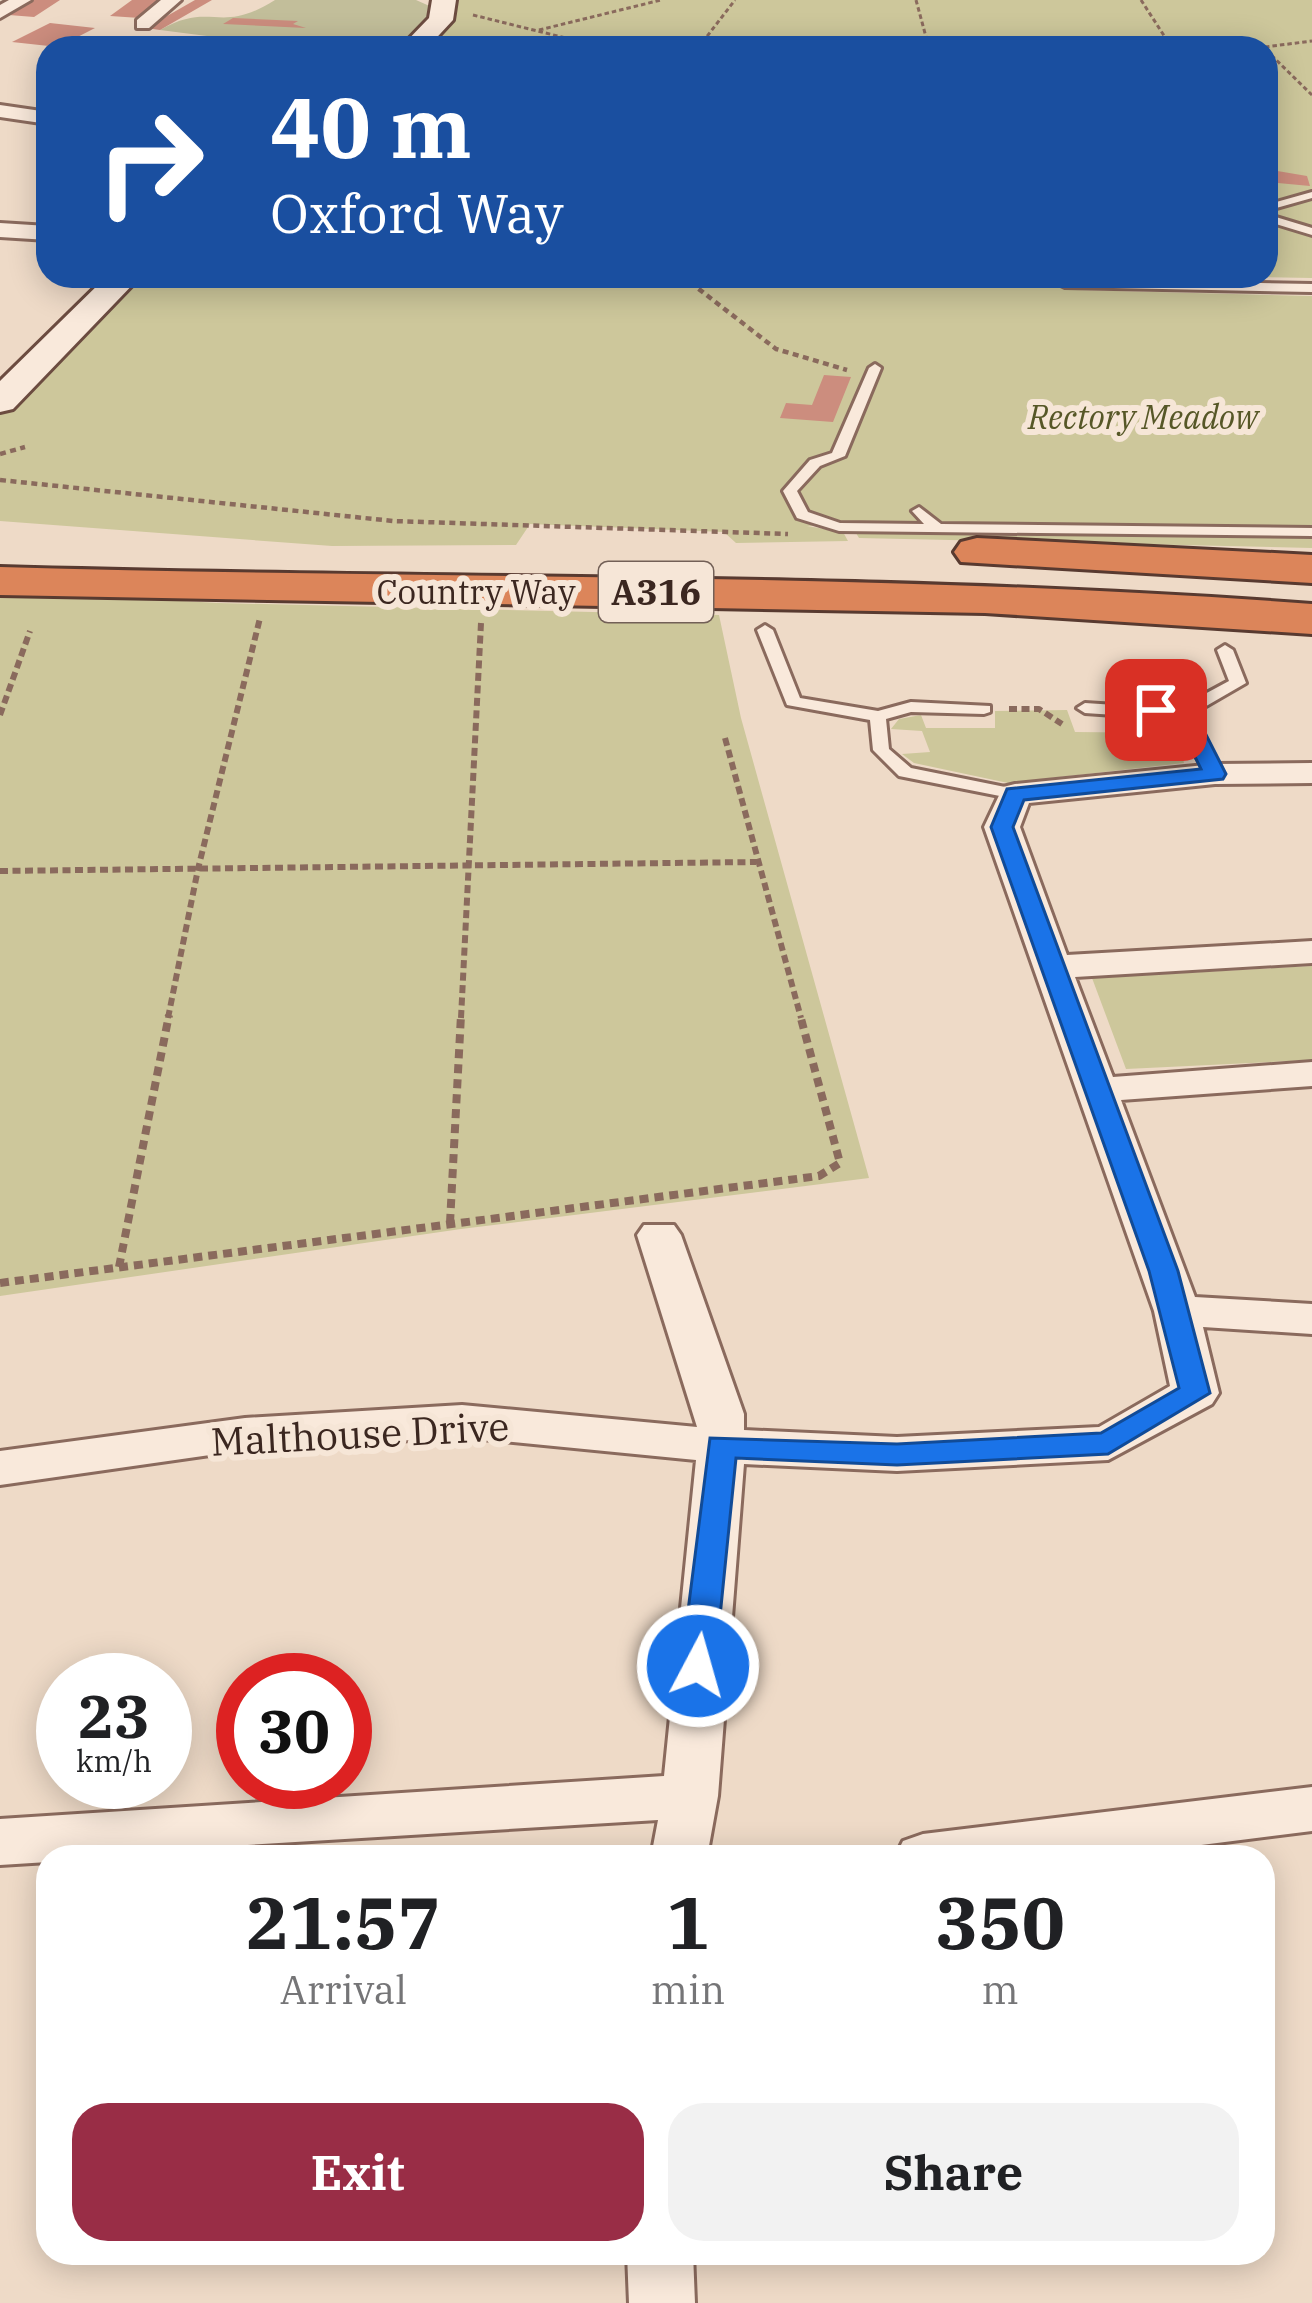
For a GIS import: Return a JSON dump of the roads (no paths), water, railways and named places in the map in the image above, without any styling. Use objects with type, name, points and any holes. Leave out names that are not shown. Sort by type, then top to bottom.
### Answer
[{"type":"highway","name":"Country Way","points":[[0,552],[985,568],[1312,587]]},
{"type":"highway","points":[[488,562],[979,552],[1173,558],[1312,569]]},
{"type":"highway","name":"Country Way","points":[[0,580],[359,592],[841,592],[1196,608],[1312,619]]},
{"type":"highway","points":[[359,592],[851,611],[1165,632],[1312,649]]},
{"type":"street","points":[[0,13],[22,0]]},
{"type":"street","points":[[143,24],[172,0]]},
{"type":"street","points":[[422,36],[445,5]]},
{"type":"street","points":[[0,111],[36,116]]},
{"type":"street","points":[[0,230],[36,232]]},
{"type":"street","points":[[0,401],[113,288]]},
{"type":"street","points":[[1312,773],[1215,774],[1015,794],[1002,827],[1177,1311],[1312,1319]]},
{"type":"street","points":[[1052,967],[1312,952]]},
{"type":"street","points":[[1098,1090],[1312,1074]]},
{"type":"street","points":[[659,1235],[720,1414],[690,1796],[681,1845]]},
{"type":"street","name":"Malthouse Drive","points":[[0,1468],[245,1434],[462,1421],[721,1446],[897,1454],[1108,1443],[1195,1393],[1177,1311]]},
{"type":"street","points":[[0,1842],[690,1796]]},
{"type":"street","points":[[1020,1845],[1312,1809]]},
{"type":"street","points":[[660,2265],[662,2303]]},
{"type":"lane","points":[[1278,208],[1312,195]]},
{"type":"lane","points":[[1278,218],[1312,232]]},
{"type":"lane","points":[[1278,287],[1312,288]]},
{"type":"lane","points":[[874,370],[838,456],[815,463],[790,491],[802,515],[839,527],[1312,532]]},
{"type":"lane","points":[[919,511],[937,528]]},
{"type":"lane","points":[[766,629],[793,702],[878,716],[911,707],[984,709]]},
{"type":"lane","points":[[1085,708],[1180,714],[1238,683],[1225,650]]},
{"type":"lane","points":[[1180,714],[1215,774]]},
{"type":"lane","points":[[878,716],[881,750],[905,772],[1015,794]]},
{"type":"park label","name":"Rectory Meadow","points":[[1143,417]]}]
